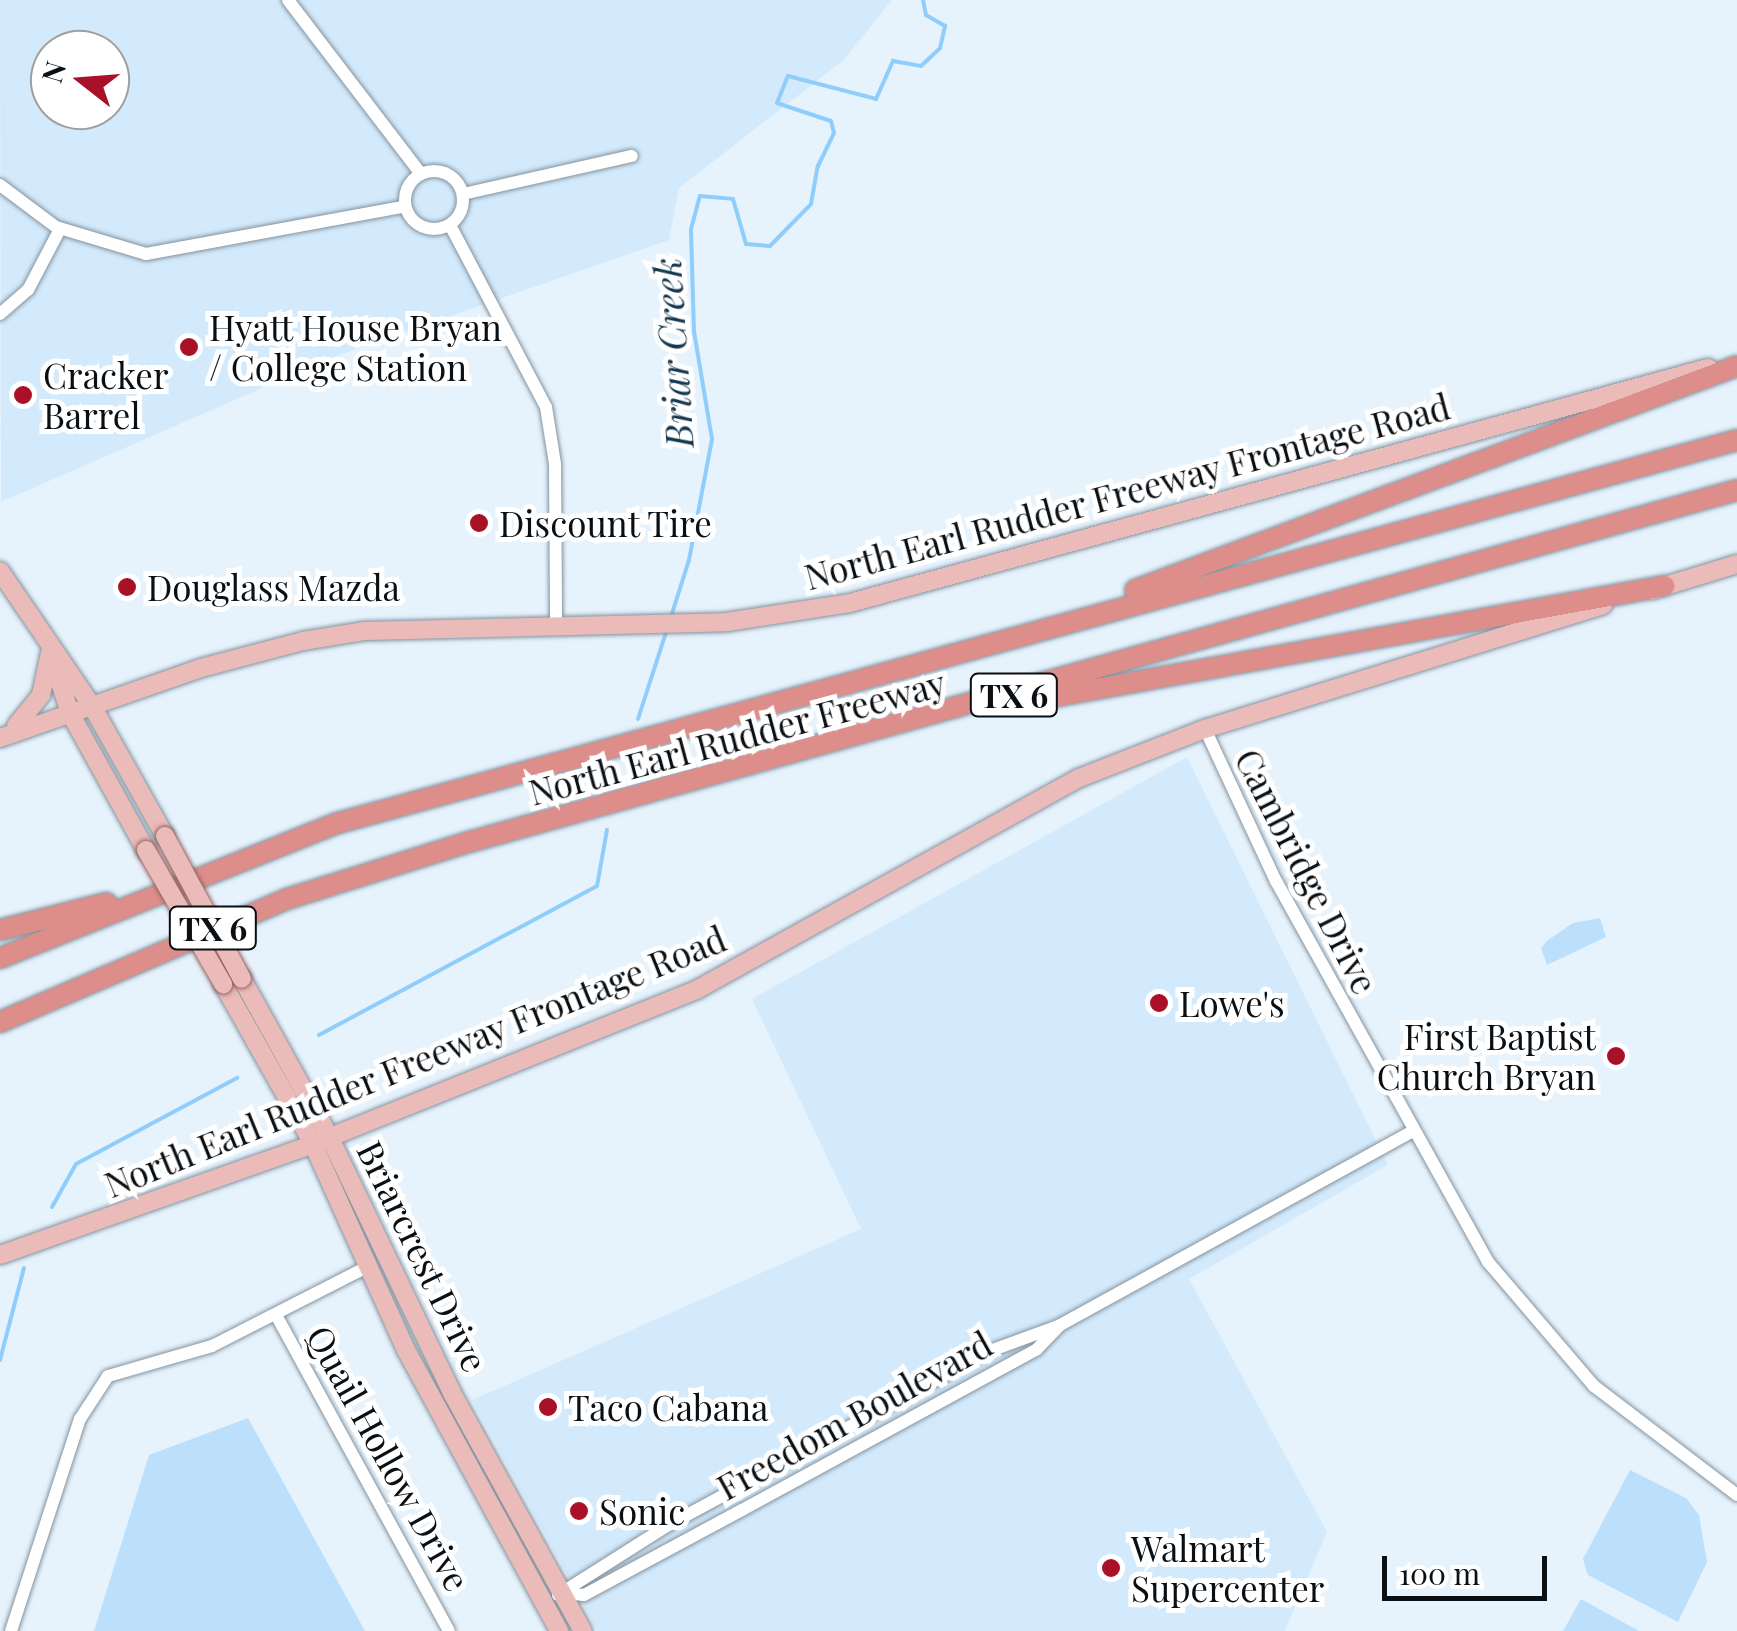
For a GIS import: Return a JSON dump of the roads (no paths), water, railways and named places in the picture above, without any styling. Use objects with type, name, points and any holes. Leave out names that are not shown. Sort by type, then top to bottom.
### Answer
[{"type":"highway","points":[[1026,631],[1737,363]]},
{"type":"highway","name":"North Earl Rudder Freeway","points":[[0,958],[148,895],[338,824],[1026,631],[1737,440]]},
{"type":"highway","name":"North Earl Rudder Freeway","points":[[0,1022],[290,898],[470,842],[962,710],[1358,590],[1737,490]]},
{"type":"highway","points":[[962,710],[1086,695],[1664,586]]},
{"type":"highway","points":[[0,930],[148,895]]},
{"type":"main road","name":"North Earl Rudder Freeway Frontage Road","points":[[2,738],[303,640],[365,632],[556,624],[680,624],[850,603],[1737,363]]},
{"type":"main road","name":"North Earl Rudder Freeway Frontage Road","points":[[0,1254],[321,1140],[698,989],[1080,778],[1204,729],[1737,564]]},
{"type":"main road","name":"Briarcrest Drive","points":[[0,571],[50,652],[92,706],[165,836],[452,1392],[582,1631]]},
{"type":"main road","name":"Briarcrest Drive","points":[[50,652],[70,713],[146,850],[223,984],[321,1140],[366,1268],[559,1631]]},
{"type":"main road","points":[[2,738],[32,714],[50,652]]},
{"type":"street","points":[[288,0],[420,174]]},
{"type":"street","points":[[463,194],[632,156]]},
{"type":"street","points":[[420,174],[447,174],[463,194],[464,206],[450,226],[420,226],[404,207],[404,190],[420,174]]},
{"type":"street","points":[[0,185],[60,229],[146,254],[404,207]]},
{"type":"street","points":[[450,226],[546,407],[555,464],[556,624]]},
{"type":"street","points":[[0,314],[28,290],[60,229]]},
{"type":"street","name":"Cambridge Drive","points":[[1204,729],[1276,881],[1411,1132],[1488,1262],[1534,1321],[1643,1429],[1737,1495]]},
{"type":"street","name":"Freedom Boulevard","points":[[544,1604],[732,1492],[918,1390],[1028,1332],[1060,1325],[1411,1132]]},
{"type":"street","points":[[11,1631],[80,1420],[108,1376],[212,1346],[366,1268]]},
{"type":"street","name":"Quail Hollow Drive","points":[[276,1314],[448,1631]]},
{"type":"street","name":"Freedom Boulevard","points":[[562,1592],[584,1595],[1037,1350],[1060,1325]]},
{"type":"street","points":[[918,1390],[927,1409]]},
{"type":"street","points":[[818,1445],[828,1463]]},
{"type":"street","points":[[732,1492],[742,1510]]},
{"type":"waterway","name":"Briar Creek","points":[[670,620],[689,560],[712,439],[694,332],[691,229],[700,196],[733,199],[746,244],[770,246],[811,204],[818,166],[834,133],[831,121],[777,103],[788,76],[876,99],[893,61],[921,66],[940,48],[945,26],[926,15],[923,0]]},
{"type":"waterway","name":"Briar Creek","points":[[638,719],[667,629]]},
{"type":"waterway","name":"Briar Creek","points":[[319,1035],[597,886],[607,830]]},
{"type":"waterway","name":"Briar Creek","points":[[52,1207],[76,1164],[237,1078]]},
{"type":"waterway","name":"Briar Creek","points":[[0,1360],[24,1268]]},
{"type":"place","name":"Hyatt House Bryan / College Station","points":[[189,347]]},
{"type":"place","name":"Cracker Barrel","points":[[23,395]]},
{"type":"place","name":"Discount Tire","points":[[479,523]]},
{"type":"place","name":"Douglass Mazda","points":[[127,587]]},
{"type":"place","name":"Lowe's","points":[[1159,1003]]},
{"type":"place","name":"First Baptist Church Bryan","points":[[1616,1056]]},
{"type":"place","name":"Taco Cabana","points":[[548,1407]]},
{"type":"place","name":"Sonic","points":[[579,1511]]},
{"type":"place","name":"Walmart Supercenter","points":[[1111,1568]]}]
